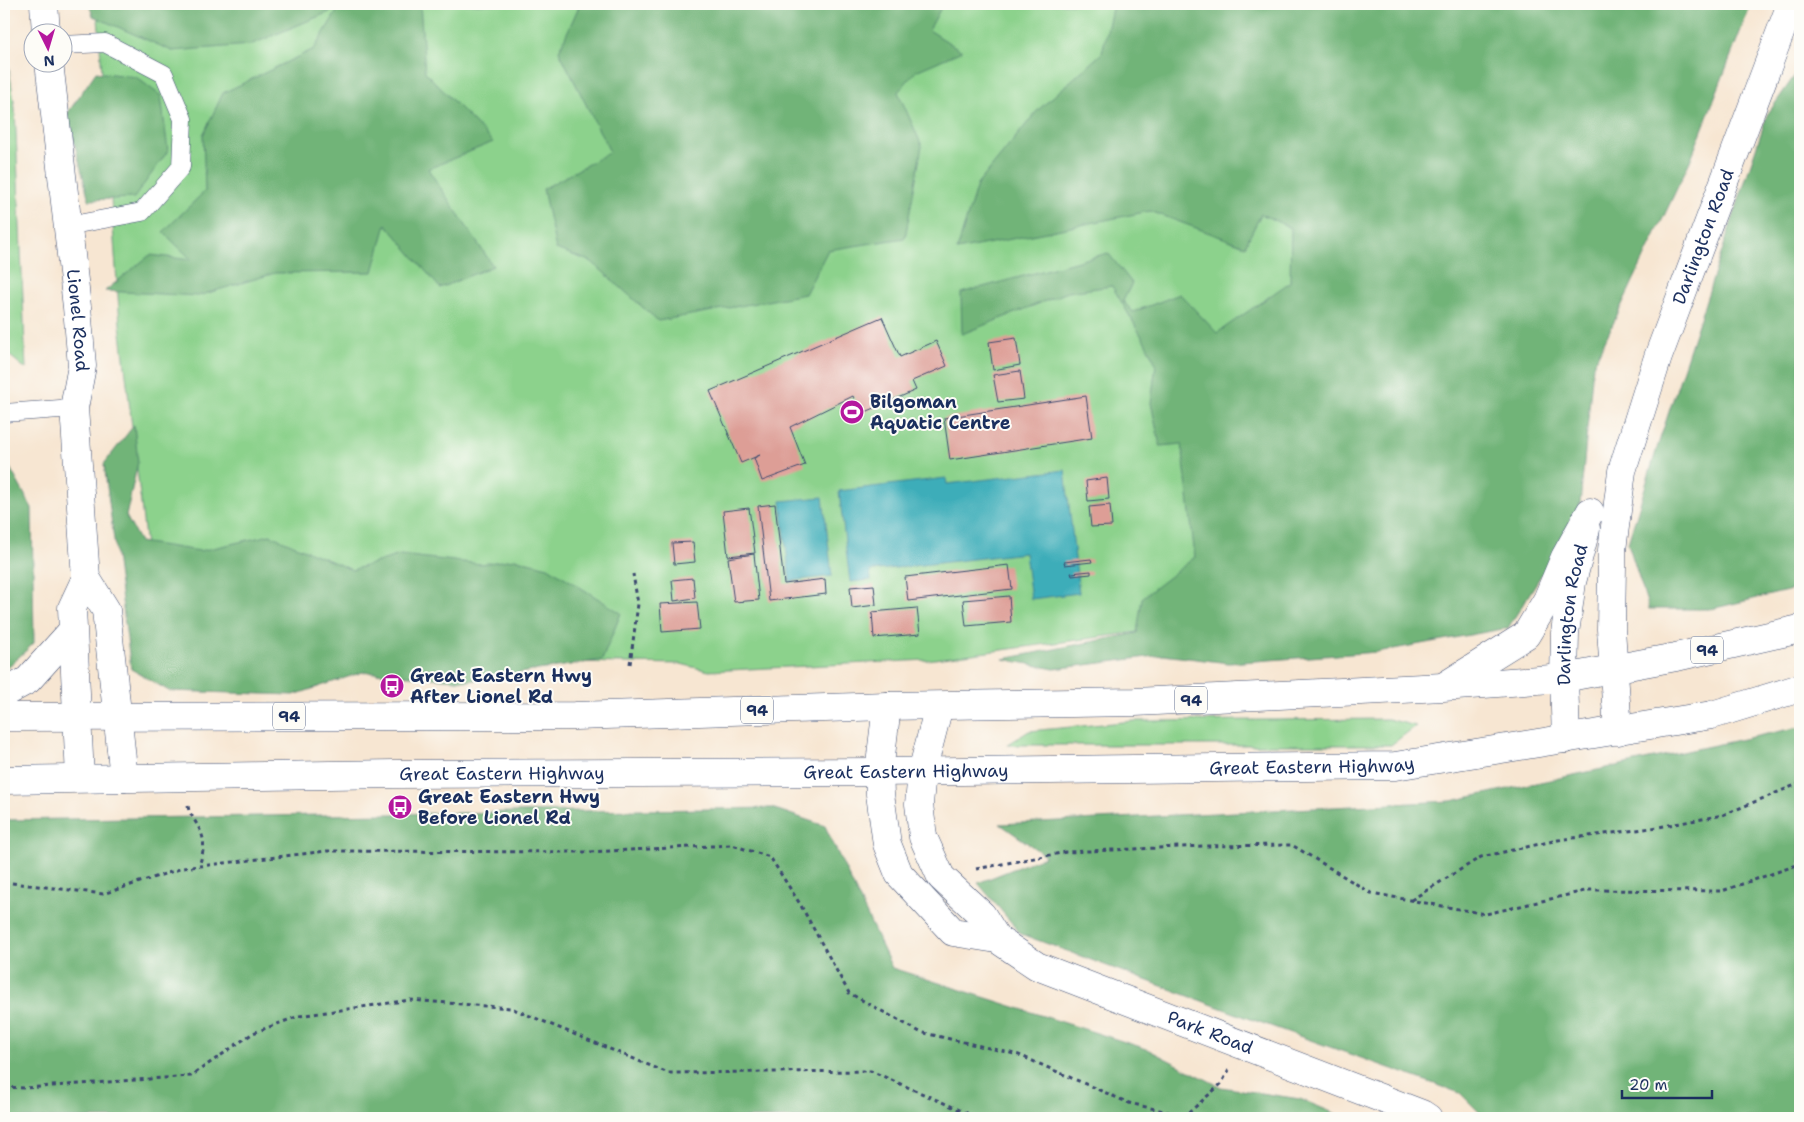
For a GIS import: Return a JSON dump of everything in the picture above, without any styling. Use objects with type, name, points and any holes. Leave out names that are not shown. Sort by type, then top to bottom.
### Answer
[{"type":"main road","points":[[44,4],[45,22]]},
{"type":"main road","name":"Darlington Road","points":[[1618,731],[1611,629],[1612,550],[1622,471],[1658,357],[1791,4]]},
{"type":"main road","name":"Lionel Road","points":[[50,72],[78,307],[82,366],[74,408],[86,578],[106,610],[124,778]]},
{"type":"main road","name":"Darlington Road","points":[[1566,740],[1564,633],[1572,582],[1590,512],[1622,471]]},
{"type":"main road","points":[[1443,687],[1526,636],[1547,600],[1565,557],[1590,512]]},
{"type":"main road","name":"Lionel Road","points":[[80,778],[72,608],[86,578]]},
{"type":"main road","name":"94","points":[[4,717],[575,716],[887,706],[1135,702],[1443,687],[1564,678],[1800,630]]},
{"type":"main road","points":[[4,693],[28,680],[72,631]]},
{"type":"main road","name":"Great Eastern Highway","points":[[4,780],[182,776],[922,772],[1395,766],[1712,715],[1800,688]]},
{"type":"main road","name":"Park Road","points":[[887,706],[879,772],[887,844],[899,874],[953,932],[997,940],[1037,966],[1422,1114],[1428,1118]]},
{"type":"main road","name":"Park Road","points":[[939,706],[922,772],[919,804],[922,838],[941,877],[982,915],[997,940]]},
{"type":"lane","points":[[67,226],[142,212],[181,167],[184,119],[164,74],[105,42],[72,44]]},
{"type":"lane","points":[[4,413],[74,408]]},
{"type":"path","points":[[630,664],[638,604],[632,574]]},
{"type":"path","points":[[182,776],[189,811],[204,836],[205,848],[199,866]]},
{"type":"path","points":[[1410,900],[1481,857],[1558,840],[1659,827],[1723,815],[1800,783]]},
{"type":"path","points":[[4,882],[103,894],[183,868],[327,851],[589,852],[732,845],[770,857],[800,904],[849,993],[920,1032],[1019,1055],[1129,1103],[1186,1117]]},
{"type":"path","points":[[954,888],[974,869],[1066,852],[1203,846],[1292,845],[1371,893],[1486,914],[1589,890],[1722,891],[1800,864]]},
{"type":"path","points":[[4,1087],[24,1088],[191,1076],[253,1033],[299,1016],[410,1000],[511,1008],[668,1073],[871,1071],[978,1118]]},
{"type":"path","points":[[1140,1118],[1186,1117],[1221,1084],[1243,1046]]},
{"type":"green space","points":[[89,4],[420,4],[425,72],[493,142],[428,169],[493,266],[440,288],[386,224],[373,272],[275,273],[198,296],[105,291],[150,255],[192,260],[163,232],[205,191],[203,135],[223,93],[314,49],[339,8],[250,45],[172,51],[93,16]]},
{"type":"green space","name":"Bilgoman Aquatic Centre","points":[[97,4],[1721,4],[1138,632],[927,660],[709,671],[681,664],[193,655],[154,615],[120,324]]},
{"type":"green space","points":[[580,4],[943,4],[929,30],[962,51],[916,71],[898,92],[922,146],[905,238],[828,250],[805,294],[658,321],[592,262],[556,249],[543,189],[610,152],[559,51]]},
{"type":"green space","points":[[1113,4],[1751,4],[1690,161],[1593,366],[1579,515],[1508,628],[1377,652],[1229,663],[1163,655],[1054,669],[1003,659],[1137,633],[1142,598],[1195,557],[1182,444],[1160,446],[1151,403],[1156,364],[1112,286],[1068,292],[962,334],[961,293],[1108,253],[1132,283],[1123,301],[1133,312],[1180,294],[1217,333],[1290,282],[1291,228],[1261,214],[1245,246],[1150,211],[957,250],[977,185],[1037,111],[1102,53]]},
{"type":"green space","points":[[4,36],[15,108],[26,369],[4,351]]},
{"type":"green space","points":[[1800,68],[1800,588],[1711,609],[1649,609],[1628,543],[1658,445],[1767,115]]},
{"type":"green space","points":[[96,72],[136,77],[161,96],[168,151],[134,198],[89,200],[67,114]]},
{"type":"green space","points":[[134,425],[138,462],[126,516],[140,542],[200,551],[270,535],[352,570],[400,555],[481,564],[515,559],[548,567],[621,613],[602,660],[468,681],[363,672],[294,695],[169,691],[131,669],[104,464]]},
{"type":"green space","points":[[4,457],[32,508],[34,643],[4,671]]},
{"type":"green space","points":[[1388,719],[1416,726],[1391,745],[1007,745],[1029,731],[1134,721]]},
{"type":"green space","points":[[1800,727],[1800,1118],[1485,1118],[1460,1093],[1248,1018],[1021,934],[978,883],[1046,856],[1000,824],[1451,801]]},
{"type":"green space","points":[[772,808],[825,826],[892,968],[1147,1049],[1221,1087],[1300,1099],[1346,1118],[4,1118],[4,820]]},
{"type":"water","points":[[1065,470],[1079,593],[1031,599],[1025,553],[870,571],[871,580],[850,582],[839,491],[946,478],[947,484]]},
{"type":"water","points":[[823,497],[832,576],[790,581],[781,501]]},
{"type":"building","points":[[882,317],[900,357],[936,341],[947,366],[912,381],[916,390],[861,414],[853,396],[790,427],[805,465],[762,481],[754,458],[760,455],[741,463],[710,391]]},
{"type":"building","points":[[1016,338],[1020,365],[993,370],[989,342]]},
{"type":"building","points":[[1020,371],[1024,399],[998,402],[993,375]]},
{"type":"building","points":[[1086,396],[1092,438],[950,460],[944,418]]},
{"type":"building","points":[[1107,478],[1109,499],[1088,501],[1086,481]]},
{"type":"building","points":[[775,504],[784,584],[825,579],[826,594],[769,601],[758,506]]},
{"type":"building","points":[[1110,505],[1112,526],[1091,527],[1089,507]]},
{"type":"building","points":[[749,508],[755,553],[728,556],[723,511]]},
{"type":"building","points":[[693,542],[695,562],[674,564],[672,543]]},
{"type":"building","points":[[754,554],[759,600],[734,602],[728,558]]},
{"type":"building","points":[[1091,559],[1092,562],[1065,565],[1064,562]]},
{"type":"building","points":[[1009,565],[1012,589],[908,601],[905,577]]},
{"type":"building","points":[[1091,571],[1091,574],[1072,576],[1071,573]]},
{"type":"building","points":[[693,578],[695,598],[674,601],[672,580]]},
{"type":"building","points":[[874,585],[876,605],[852,608],[850,587]]},
{"type":"building","points":[[1009,596],[1011,622],[966,626],[963,600]]},
{"type":"building","points":[[697,602],[700,629],[662,632],[660,604]]},
{"type":"building","points":[[917,608],[920,634],[874,638],[872,612]]},
{"type":"place","name":"Bilgoman Aquatic Centre","points":[[852,412]]},
{"type":"place","name":"Great Eastern Hwy After Lionel Rd","points":[[392,686]]},
{"type":"place","name":"Great Eastern Hwy Before Lionel Rd","points":[[400,807]]}]
